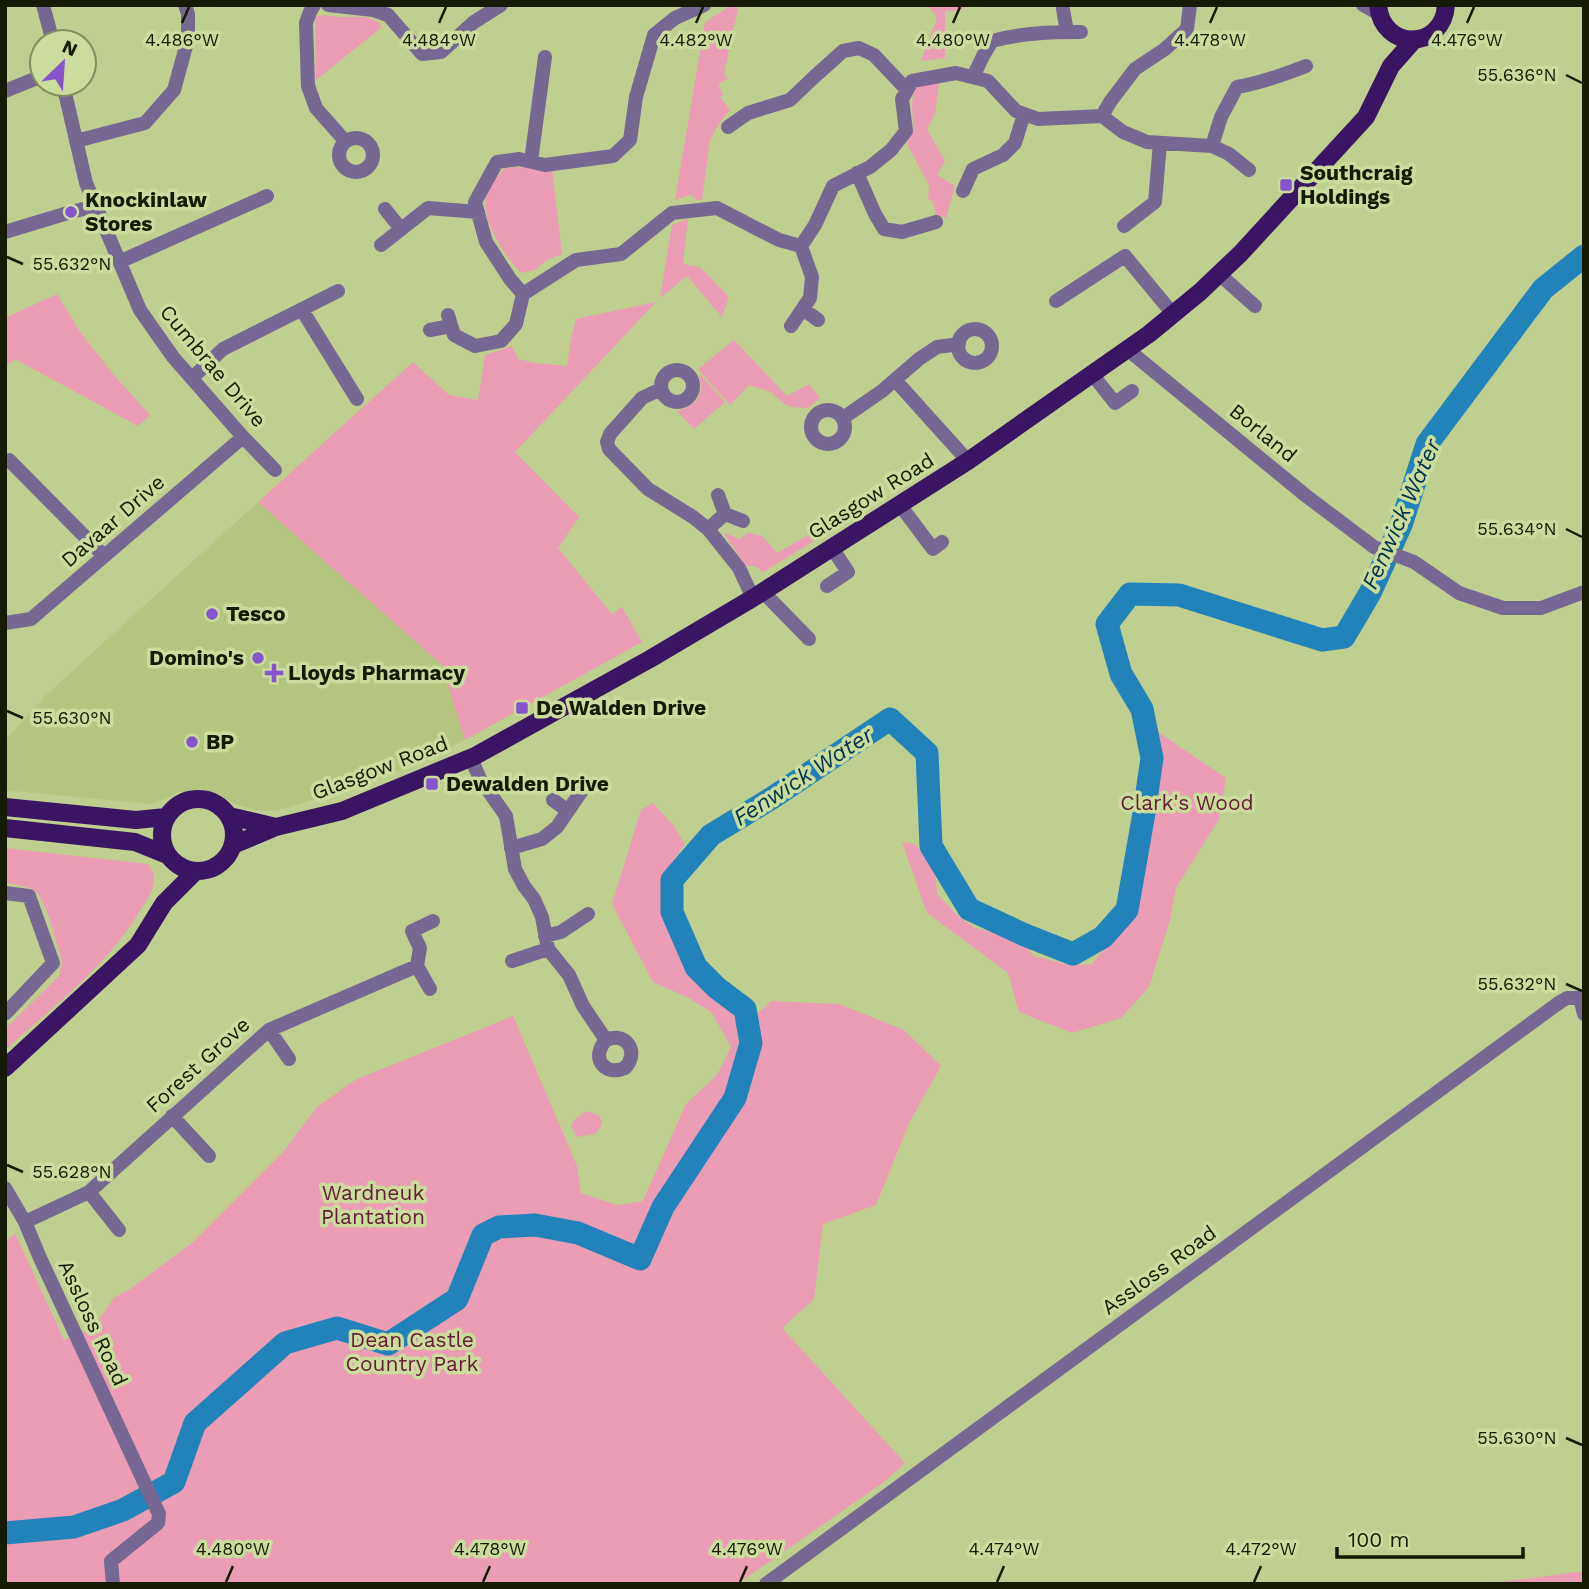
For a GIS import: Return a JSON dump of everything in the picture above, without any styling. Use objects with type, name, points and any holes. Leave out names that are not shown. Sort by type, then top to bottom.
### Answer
[{"type":"main road","name":"Glasgow Road","points":[[233,845],[276,827],[342,811],[471,758],[650,659],[758,595],[968,461],[1093,374],[1173,314],[1240,254],[1366,117],[1391,66],[1414,40],[1428,37],[1439,28],[1445,16],[1446,5]]},
{"type":"main road","points":[[1373,8],[1388,31],[1401,38],[1414,40]]},
{"type":"main road","points":[[1388,31],[1391,66]]},
{"type":"main road","points":[[5,828],[135,842],[171,860],[185,869],[195,872],[215,868],[223,862],[233,845],[233,825],[222,807],[200,799],[187,800],[176,806],[166,817],[161,840],[171,860],[164,903]]},
{"type":"main road","points":[[5,807],[136,820],[166,817]]},
{"type":"main road","name":"Glasgow Road","points":[[229,816],[276,827]]},
{"type":"main road","points":[[5,1068],[138,945],[164,903],[195,872]]},
{"type":"street","points":[[43,5],[49,28]]},
{"type":"street","points":[[76,141],[145,123],[174,90],[187,39],[188,14],[185,5]]},
{"type":"street","points":[[314,5],[306,23],[308,86],[316,108],[345,141]]},
{"type":"street","points":[[328,5],[373,10],[388,15],[422,54],[441,52],[474,22],[501,5]]},
{"type":"street","points":[[523,293],[510,279],[486,242],[475,202],[497,162],[519,159],[545,165],[613,156],[630,140],[636,97],[654,35],[675,18],[704,5]]},
{"type":"street","points":[[1102,116],[1135,69],[1165,49],[1187,29],[1190,5]]},
{"type":"street","points":[[973,77],[992,41],[1016,34],[1074,32],[1063,9]]},
{"type":"street","points":[[728,127],[748,113],[790,100],[843,51],[859,48],[874,55],[907,90]]},
{"type":"street","points":[[531,161],[544,57]]},
{"type":"street","points":[[1212,146],[1221,117],[1237,87],[1276,78],[1306,66]]},
{"type":"street","points":[[801,246],[815,225],[832,186],[870,167],[891,150],[906,131],[902,99],[912,81],[956,73],[988,81],[1016,111],[1038,119],[1102,116],[1123,132],[1147,142],[1212,146],[1229,154],[1249,170]]},
{"type":"street","points":[[5,91],[28,82]]},
{"type":"street","name":"Cumbrae Drive","points":[[66,98],[86,183],[140,310],[173,357],[275,470]]},
{"type":"street","points":[[963,191],[974,169],[1003,155],[1015,143],[1024,114]]},
{"type":"street","points":[[1124,226],[1155,202],[1160,143]]},
{"type":"street","points":[[858,173],[884,229],[902,232],[936,222]]},
{"type":"street","points":[[119,262],[267,196]]},
{"type":"street","points":[[5,232],[96,206]]},
{"type":"street","points":[[382,245],[428,208],[478,212]]},
{"type":"street","points":[[430,330],[449,321],[454,335],[475,346],[500,341],[516,324],[523,293],[576,260],[621,254],[673,213],[717,208],[779,240],[801,246],[812,277],[810,298],[791,326]]},
{"type":"street","points":[[386,209],[401,229]]},
{"type":"street","points":[[1056,301],[1125,256],[1173,314]]},
{"type":"street","points":[[1219,274],[1255,306]]},
{"type":"street","points":[[192,378],[223,349],[338,291]]},
{"type":"street","points":[[803,309],[818,320]]},
{"type":"street","points":[[302,310],[357,399]]},
{"type":"street","points":[[843,418],[883,391],[937,347],[958,344]]},
{"type":"street","name":"Borland","points":[[1127,349],[1305,495],[1374,547],[1414,562],[1460,593],[1503,608],[1541,608],[1584,592]]},
{"type":"street","points":[[1093,374],[1115,403],[1132,391]]},
{"type":"street","points":[[895,380],[968,461]]},
{"type":"street","points":[[661,389],[642,398],[618,425],[607,442],[608,449],[648,489],[708,529],[758,595],[809,639]]},
{"type":"street","name":"Davaar Drive","points":[[5,623],[31,619],[243,437]]},
{"type":"street","points":[[7,461],[104,556]]},
{"type":"street","points":[[718,495],[726,514],[743,521]]},
{"type":"street","points":[[900,505],[933,548],[942,542]]},
{"type":"street","points":[[708,529],[726,514]]},
{"type":"street","points":[[827,586],[848,572],[832,548]]},
{"type":"street","points":[[471,758],[480,779],[506,816],[515,869],[542,917],[547,942],[569,975],[583,1006],[606,1040]]},
{"type":"street","points":[[511,848],[542,839],[557,827],[583,789]]},
{"type":"street","points":[[552,800],[568,810]]},
{"type":"street","points":[[5,893],[29,896],[53,963],[5,1014]]},
{"type":"street","points":[[512,961],[547,942],[588,914]]},
{"type":"street","points":[[430,989],[417,965],[420,948],[412,931],[433,921]]},
{"type":"street","name":"Forest Grove","points":[[25,1222],[89,1192],[269,1030],[417,965]]},
{"type":"street","points":[[1582,993],[1584,1014]]},
{"type":"street","name":"Assloss Road","points":[[766,1584],[1560,1002],[1582,993]]},
{"type":"street","points":[[269,1030],[289,1059]]},
{"type":"street","points":[[172,1116],[209,1156]]},
{"type":"street","name":"Assloss Road","points":[[5,1188],[25,1222],[159,1514],[158,1523],[111,1561],[113,1584]]},
{"type":"street","points":[[89,1192],[119,1230]]},
{"type":"shaded area","points":[[258,502],[452,675],[448,684],[465,740],[375,781],[276,811],[257,810],[235,804],[200,789],[178,792],[150,804],[5,790],[5,741],[45,696]]},
{"type":"green space","points":[[728,5],[738,8],[724,74],[728,78],[718,85],[723,94],[720,97],[730,110],[710,140],[702,200],[690,195],[675,200],[705,22]]},
{"type":"green space","points":[[928,5],[968,5],[961,10],[945,11],[945,58],[921,61],[937,18]]},
{"type":"green space","points":[[324,15],[369,18],[382,27],[316,80],[315,17]]},
{"type":"green space","points":[[939,82],[935,114],[927,129],[945,161],[937,175],[955,186],[946,218],[935,215],[934,203],[928,198],[929,185],[907,144],[913,127],[914,89]]},
{"type":"green space","points":[[505,168],[552,169],[562,254],[547,260],[535,270],[521,273],[498,242],[487,217],[486,205],[487,192],[500,173]]},
{"type":"green space","points":[[688,219],[683,264],[700,267],[729,297],[722,317],[687,276],[660,298],[672,225]]},
{"type":"green space","points":[[57,294],[79,330],[112,373],[150,415],[138,426],[15,359],[5,366],[5,318]]},
{"type":"green space","points":[[656,302],[515,452],[579,517],[558,548],[612,614],[622,607],[642,642],[465,740],[447,683],[452,674],[258,502],[413,362],[449,395],[478,400],[485,355],[512,346],[518,359],[567,366],[576,319]]},
{"type":"green space","points":[[734,340],[787,396],[809,384],[820,398],[808,408],[792,407],[784,404],[771,392],[749,385],[730,405],[698,369]]},
{"type":"green space","points":[[700,374],[725,402],[694,429],[677,411],[694,403],[700,395]]},
{"type":"green space","points":[[827,524],[832,530],[763,572],[755,566],[746,566],[723,532],[739,539],[748,533],[762,536],[777,553]]},
{"type":"green space","name":"Clark's Wood","points":[[1158,732],[1226,778],[1219,819],[1176,888],[1170,920],[1149,987],[1121,1018],[1072,1033],[1019,1012],[1008,973],[927,913],[902,842],[914,844],[935,865],[937,894],[958,916],[975,928],[1023,939],[1033,956],[1070,965],[1092,964],[1127,919],[1143,878],[1147,821],[1160,768]]},
{"type":"green space","name":"Dean Castle Country Park","points":[[653,803],[674,826],[685,845],[676,856],[661,899],[676,949],[694,982],[737,1016],[761,1011],[771,1001],[839,1004],[904,1030],[941,1066],[909,1123],[876,1205],[823,1224],[814,1299],[782,1328],[905,1463],[884,1482],[737,1584],[5,1584],[5,1243],[15,1233],[64,1340],[93,1328],[114,1298],[193,1242],[284,1151],[317,1107],[355,1080],[513,1016],[577,1166],[581,1193],[617,1205],[643,1201],[686,1104],[717,1075],[731,1047],[712,1013],[689,998],[653,982],[612,904],[641,810]]},
{"type":"green space","points":[[5,848],[148,864],[154,878],[148,897],[114,948],[79,984],[5,1050],[5,1029],[59,976],[62,961],[47,911],[39,895],[30,888],[5,882]]},
{"type":"green space","points":[[586,1111],[598,1115],[602,1121],[601,1126],[595,1134],[577,1137],[571,1125]]},
{"type":"green space","points":[[1578,1572],[1584,1574],[1584,1584],[1486,1584]]},
{"type":"waterway","name":"Fenwick Water","points":[[5,1533],[74,1527],[123,1510],[174,1482],[195,1423],[285,1343],[337,1328],[388,1344],[457,1299],[483,1235],[499,1227],[535,1225],[578,1233],[640,1259],[663,1207],[735,1098],[751,1043],[745,1009],[717,988],[696,967],[672,912],[672,880],[711,835],[772,798],[890,719],[927,753],[931,846],[969,909],[1073,954],[1103,937],[1127,910],[1152,758],[1142,709],[1121,674],[1107,624],[1130,594],[1179,595],[1322,640],[1344,637],[1370,593],[1401,525],[1427,444],[1543,289],[1584,256]]},
{"type":"place","name":"Southcraig Holdings","points":[[1286,185]]},
{"type":"place","name":"Knockinlaw Stores","points":[[71,212]]},
{"type":"place","name":"Tesco","points":[[212,614]]},
{"type":"place","name":"Domino's","points":[[258,658]]},
{"type":"place","name":"Lloyds Pharmacy","points":[[274,673]]},
{"type":"place","name":"De Walden Drive","points":[[522,708]]},
{"type":"place","name":"BP","points":[[192,742]]},
{"type":"place","name":"Dewalden Drive","points":[[432,784]]},
{"type":"park label","name":"Wardneuk Plantation","points":[[373,1205]]}]
